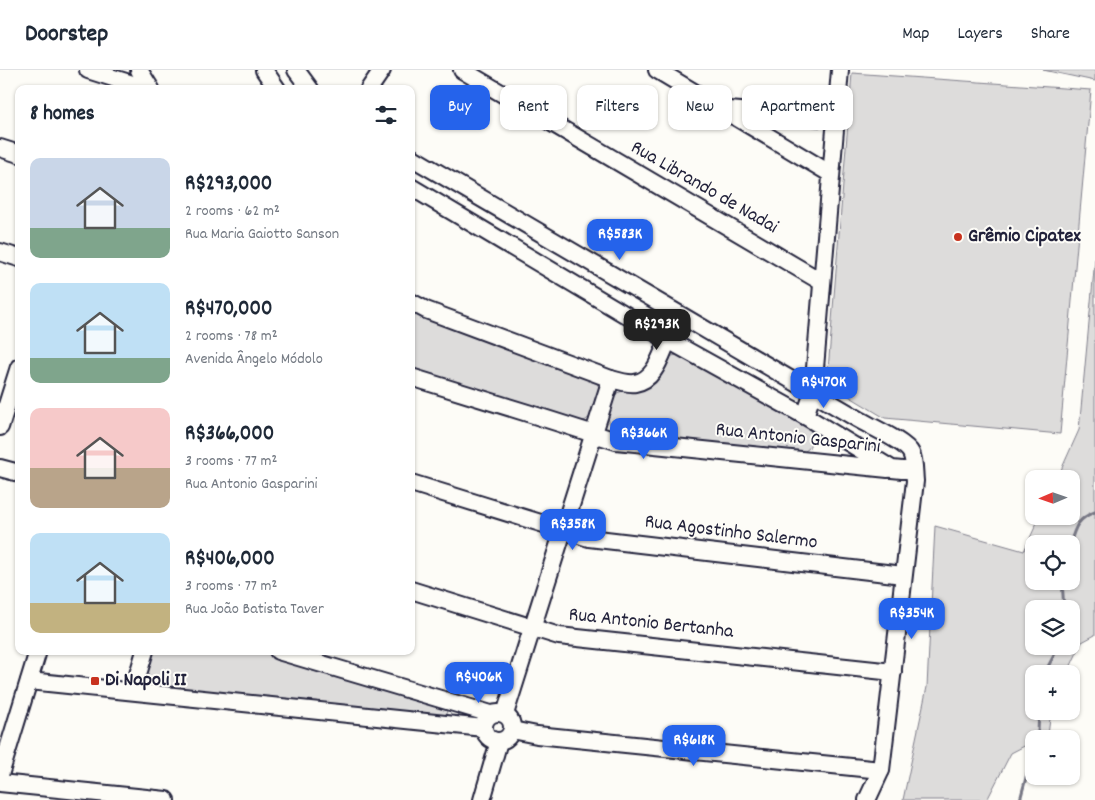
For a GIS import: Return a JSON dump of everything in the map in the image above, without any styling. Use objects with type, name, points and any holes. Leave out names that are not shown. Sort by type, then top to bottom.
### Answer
[{"type":"street","points":[[88,70],[137,85]]},
{"type":"street","points":[[139,70],[148,85]]},
{"type":"street","points":[[264,70],[274,85]]},
{"type":"street","points":[[296,70],[307,85]]},
{"type":"street","points":[[372,85],[382,70]]},
{"type":"street","name":"Rua Librando de Nadai","points":[[462,70],[822,282]]},
{"type":"street","points":[[657,70],[682,85]]},
{"type":"street","points":[[839,85],[840,70]]},
{"type":"street","points":[[732,115],[831,174]]},
{"type":"street","points":[[805,416],[813,392],[835,130]]},
{"type":"street","points":[[0,148],[15,153]]},
{"type":"street","points":[[415,159],[858,419],[906,445],[911,453],[914,470],[913,496],[882,770],[867,800]]},
{"type":"street","points":[[415,189],[668,340],[805,416],[892,469]]},
{"type":"street","points":[[0,252],[15,257]]},
{"type":"street","points":[[415,304],[426,310],[611,379],[635,383],[645,379],[653,372],[668,340]]},
{"type":"street","name":"Rua Antonio Gasparini","points":[[415,378],[616,441],[914,470]]},
{"type":"street","points":[[29,680],[449,725],[493,719],[511,721],[512,730],[507,738],[499,741],[491,739],[485,732],[493,719],[532,628],[611,379]]},
{"type":"street","points":[[0,427],[15,380]]},
{"type":"street","points":[[0,468],[15,472]]},
{"type":"street","name":"Rua Agostinho Salermo","points":[[415,484],[589,538],[903,575]]},
{"type":"street","name":"Rua Antonio Bertanha","points":[[415,591],[559,636],[893,672]]},
{"type":"street","points":[[0,775],[37,655]]},
{"type":"street","points":[[132,692],[144,655]]},
{"type":"street","points":[[291,655],[452,703],[493,719]]},
{"type":"street","points":[[449,725],[452,703]]},
{"type":"street","points":[[512,730],[537,735],[882,770]]},
{"type":"street","points":[[482,800],[499,741]]},
{"type":"street","points":[[0,783],[96,796],[166,800]]},
{"type":"shaded area","points":[[1043,70],[1095,70],[1095,81]]},
{"type":"shaded area","name":"Grêmio Cipatex","points":[[852,73],[1091,90],[1060,434],[885,418],[827,383],[847,130],[853,130],[853,85],[851,85]]},
{"type":"shaded area","points":[[1095,259],[1095,635],[1082,642],[1080,646],[1080,600],[1025,600],[1025,655],[1076,655],[1071,665],[1025,665],[1025,720],[1050,720],[1049,730],[1025,730],[1025,746],[1011,753],[987,800],[903,800],[927,687],[935,526],[1024,551],[1025,549],[1025,590],[1080,590],[1080,535],[1031,535],[1036,525],[1080,525],[1080,470],[1061,470],[1079,430]]},
{"type":"shaded area","points":[[415,311],[430,320],[593,379],[600,391],[592,415],[580,422],[415,372]]},
{"type":"shaded area","points":[[681,354],[803,423],[811,431],[812,440],[809,448],[804,452],[795,453],[619,434],[610,425],[608,416],[614,394],[629,389],[672,356]]},
{"type":"shaded area","points":[[150,655],[273,655],[440,707],[447,712],[444,717],[157,688],[148,675],[147,667]]},
{"type":"waterway","points":[[1073,535],[1081,520],[1095,512]]},
{"type":"waterway","points":[[1063,590],[1063,600]]},
{"type":"waterway","points":[[1049,665],[1054,655]]},
{"type":"waterway","points":[[1038,730],[1039,720]]},
{"type":"waterway","points":[[1020,800],[1025,781]]},
{"type":"place","name":"Grêmio Cipatex","points":[[958,237]]},
{"type":"place","name":"Di Napoli II","points":[[95,681]]}]
